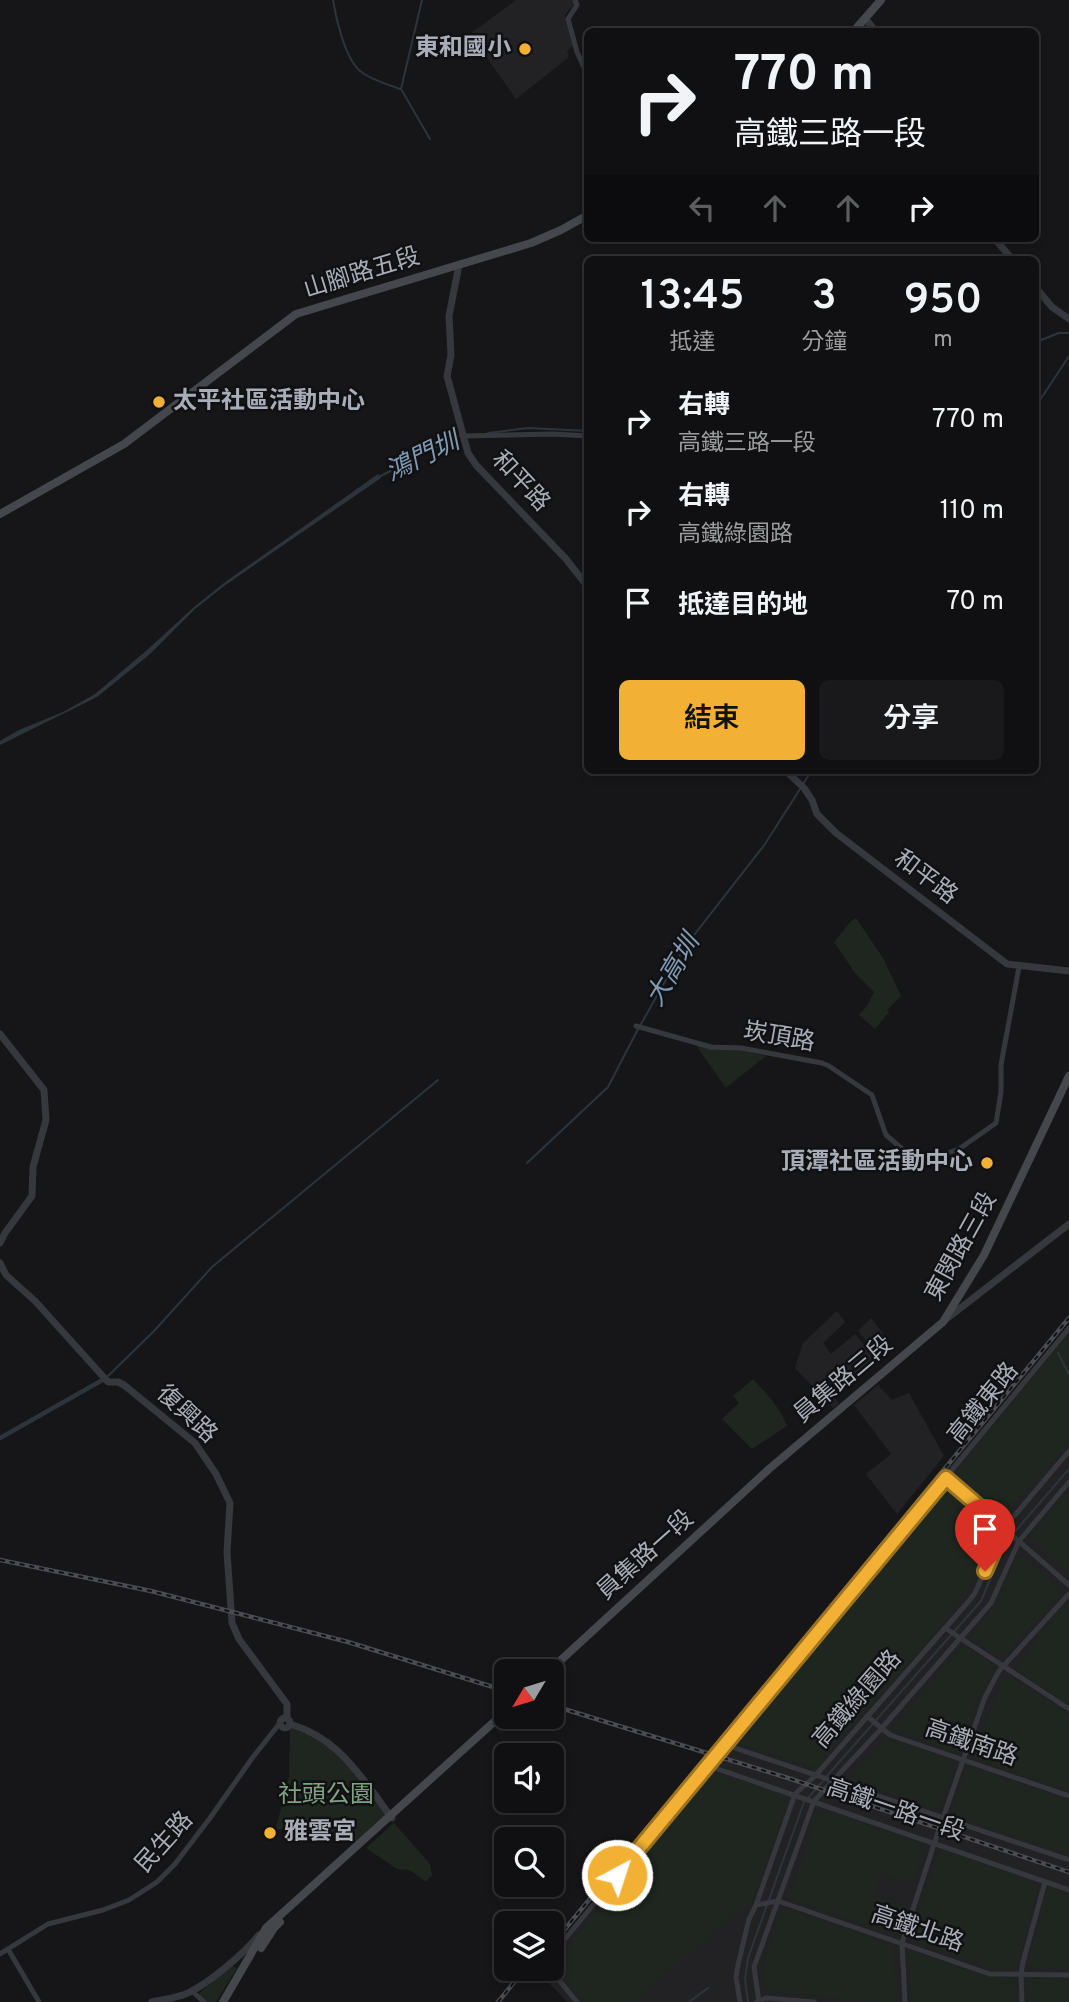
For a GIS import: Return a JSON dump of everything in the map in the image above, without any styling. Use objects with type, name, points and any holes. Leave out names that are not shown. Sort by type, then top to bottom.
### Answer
[{"type":"main road","points":[[856,28],[881,0]]},
{"type":"main road","name":"山腳路五段","points":[[0,514],[124,444],[296,314],[531,243],[584,217]]},
{"type":"main road","name":"東閔路三段","points":[[943,1322],[984,1255],[1069,1076]]},
{"type":"main road","name":"員集路三段","points":[[769,1469],[943,1322]]},
{"type":"main road","name":"員集路一段","points":[[562,1659],[769,1469]]},
{"type":"main road","points":[[223,2002],[270,1928],[494,1722]]},
{"type":"main road","points":[[229,2002],[270,1928]]},
{"type":"street","points":[[575,0],[577,5],[568,19],[584,67]]},
{"type":"street","points":[[865,18],[873,28]]},
{"type":"street","points":[[997,242],[1009,256]]},
{"type":"street","name":"和平路","points":[[459,265],[449,316],[451,355],[447,376],[468,453],[584,582]]},
{"type":"street","points":[[1039,292],[1052,307],[1069,319]]},
{"type":"street","points":[[463,435],[584,436]]},
{"type":"street","name":"和平路","points":[[789,774],[812,800],[817,814],[836,833],[1007,964],[1069,971]]},
{"type":"street","name":"崁頂路","points":[[636,1026],[711,1046],[741,1048],[829,1066],[872,1096],[887,1135],[919,1163],[959,1149],[996,1123],[1002,1092],[1000,1065],[1019,967]]},
{"type":"street","points":[[0,1034],[44,1090],[46,1120],[33,1167],[32,1196],[0,1243]]},
{"type":"street","points":[[943,1322],[1069,1224]]},
{"type":"street","name":"復興路","points":[[0,1263],[6,1275],[35,1301],[108,1382],[124,1385],[195,1443],[216,1474],[230,1503],[227,1552],[232,1623],[239,1639],[287,1704],[286,1722]]},
{"type":"street","name":"高鐵東路","points":[[564,1940],[1069,1328]]},
{"type":"street","name":"高鐵綠園路","points":[[740,2002],[736,1977],[749,1919],[795,1794],[814,1776],[975,1593],[1004,1528],[1069,1451]]},
{"type":"street","points":[[946,1478],[1069,1586]]},
{"type":"street","name":"高鐵綠園路","points":[[758,2001],[754,1967],[814,1801],[834,1782],[991,1603],[1018,1541],[1069,1482]]},
{"type":"street","points":[[905,2002],[902,1943],[985,1697],[1004,1666],[1069,1594]]},
{"type":"street","points":[[945,1628],[1069,1709]]},
{"type":"street","name":"高鐵南路","points":[[867,1716],[890,1735],[1069,1796]]},
{"type":"street","points":[[286,1722],[309,1730],[334,1746],[357,1770],[391,1817]]},
{"type":"street","name":"民生路","points":[[0,1954],[48,1924],[103,1910],[129,1900],[157,1882],[175,1864],[211,1818],[253,1757],[286,1722]]},
{"type":"street","points":[[726,1745],[1069,1860]]},
{"type":"street","name":"高鐵一路一段","points":[[709,1766],[1069,1890]]},
{"type":"street","points":[[1023,2002],[1021,1974],[1045,1882]]},
{"type":"street","name":"高鐵北路","points":[[756,1905],[778,1901],[990,1974],[1069,1975]]},
{"type":"street","points":[[152,2002],[192,1991],[270,1928]]},
{"type":"street","points":[[8,1949],[39,2002]]},
{"type":"street","points":[[560,1981],[577,2002]]},
{"type":"street","points":[[192,1991],[204,2002]]},
{"type":"street","points":[[758,2001],[766,1998],[814,2002]]},
{"type":"shaded area","name":"東和國小","points":[[516,0],[574,0],[575,3],[565,15],[573,46],[567,51],[569,57],[516,99],[470,34]]},
{"type":"shaded area","name":"鴻門圳","points":[[378,474],[381,478],[224,586],[195,609],[149,655],[97,697],[0,745],[0,741],[19,730],[63,712],[95,694],[224,583]]},
{"type":"shaded area","points":[[837,1311],[845,1322],[823,1343],[831,1354],[855,1334],[875,1358],[832,1395],[839,1403],[833,1408],[795,1368],[803,1343]]},
{"type":"shaded area","points":[[871,1318],[884,1335],[870,1345],[858,1331]]},
{"type":"shaded area","points":[[1069,1324],[1069,2002],[567,2002],[547,1981],[564,1981],[564,1936],[715,1749]]},
{"type":"shaded area","points":[[878,1385],[892,1400],[909,1393],[944,1456],[897,1514],[866,1474],[891,1454],[854,1405]]},
{"type":"green space","points":[[856,918],[883,958],[901,996],[887,1010],[889,1012],[875,1029],[859,1015],[874,992],[855,973],[834,942]]},
{"type":"green space","points":[[697,1047],[736,1049],[766,1056],[726,1088]]},
{"type":"green space","points":[[1069,1333],[1069,1443],[1006,1514],[1001,1514],[958,1475],[958,1470]]},
{"type":"green space","points":[[753,1379],[777,1406],[787,1426],[752,1449],[722,1419],[739,1403],[733,1396]]},
{"type":"green space","points":[[942,1490],[950,1492],[992,1528],[988,1548],[979,1569],[967,1590],[936,1631],[817,1767],[733,1742]]},
{"type":"green space","points":[[1069,1492],[1069,1573],[1032,1539],[1032,1534]]},
{"type":"green space","points":[[1023,1557],[1058,1587],[1060,1596],[1000,1659],[970,1638],[997,1602],[1016,1559]]},
{"type":"green space","points":[[1069,1603],[1069,1705],[1018,1672],[1017,1666]]},
{"type":"green space","points":[[963,1647],[968,1647],[995,1666],[978,1696],[959,1754],[892,1728]]},
{"type":"green space","points":[[1013,1677],[1069,1715],[1069,1791],[974,1759],[974,1752],[1002,1681]]},
{"type":"green space","name":"社頭公園","points":[[290,1725],[334,1746],[390,1816],[356,1846],[337,1835],[304,1839],[276,1828],[289,1777]]},
{"type":"green space","points":[[886,1738],[952,1760],[955,1765],[940,1807],[853,1782],[853,1772]]},
{"type":"green space","points":[[974,1768],[1069,1800],[1069,1854],[957,1817],[953,1812],[965,1771]]},
{"type":"green space","points":[[717,1773],[781,1793],[787,1805],[753,1899],[634,2002],[585,2002],[564,1979],[564,1951],[711,1775]]},
{"type":"green space","points":[[825,1810],[924,1844],[913,1882],[880,1873],[874,1897],[905,1906],[896,1934],[792,1900],[790,1896],[818,1812]]},
{"type":"green space","points":[[394,1823],[430,1864],[432,1875],[426,1882],[410,1870],[397,1869],[366,1848]]},
{"type":"green space","points":[[943,1850],[1034,1881],[1038,1889],[1017,1968],[996,1969],[913,1941],[912,1935],[938,1854]]},
{"type":"green space","points":[[1052,1888],[1069,1894],[1069,1969],[1029,1968],[1046,1890]]},
{"type":"green space","points":[[788,1909],[893,1945],[897,2002],[766,1991],[763,1971],[767,1950],[782,1911]]},
{"type":"green space","points":[[912,1950],[975,1972],[1015,1978],[1018,2002],[912,2002],[908,1954]]},
{"type":"green space","points":[[233,1966],[237,1968],[216,2002],[205,2002],[197,1995]]},
{"type":"green space","points":[[1026,1979],[1069,1979],[1069,2002],[1028,2002]]},
{"type":"waterway","points":[[333,0],[342,38],[355,65],[369,77],[400,89]]},
{"type":"waterway","points":[[422,0],[401,89],[430,139]]},
{"type":"waterway","name":"鴻門圳","points":[[1039,341],[1059,333],[1069,333]]},
{"type":"waterway","name":"大高圳","points":[[1039,401],[1069,356]]},
{"type":"waterway","name":"鴻門圳","points":[[488,433],[528,428],[584,431]]},
{"type":"waterway","name":"鴻門圳","points":[[379,477],[456,436],[461,436]]},
{"type":"waterway","name":"大高圳","points":[[803,784],[809,774]]},
{"type":"waterway","name":"大高圳","points":[[641,1024],[684,948],[765,844],[800,789]]},
{"type":"waterway","name":"大高圳","points":[[527,1163],[608,1087],[638,1029]]},
{"type":"waterway","points":[[107,1377],[154,1331],[212,1267],[438,1080]]},
{"type":"waterway","points":[[1058,1353],[1069,1374]]},
{"type":"waterway","points":[[0,1438],[106,1378]]},
{"type":"waterway","points":[[826,1777],[981,1601],[1006,1542],[1069,1469]]},
{"type":"waterway","points":[[808,1798],[823,1781]]},
{"type":"waterway","points":[[748,2002],[745,1979],[748,1958],[804,1802]]},
{"type":"waterway","points":[[689,2002],[708,1988]]},
{"type":"railway","points":[[564,1930],[1069,1318]]},
{"type":"railway","points":[[0,1560],[151,1591],[348,1642],[494,1687]]},
{"type":"railway","points":[[564,1709],[788,1778],[1069,1872]]},
{"type":"railway","points":[[498,2002],[515,1981]]},
{"type":"place","name":"東和國小","points":[[525,49]]},
{"type":"place","name":"太平社區活動中心","points":[[159,402]]},
{"type":"place","name":"頂潭社區活動中心","points":[[987,1163]]},
{"type":"place","name":"雅雲宮","points":[[270,1833]]},
{"type":"route","points":[[617,1875],[946,1478],[1004,1528],[985,1571]]}]
